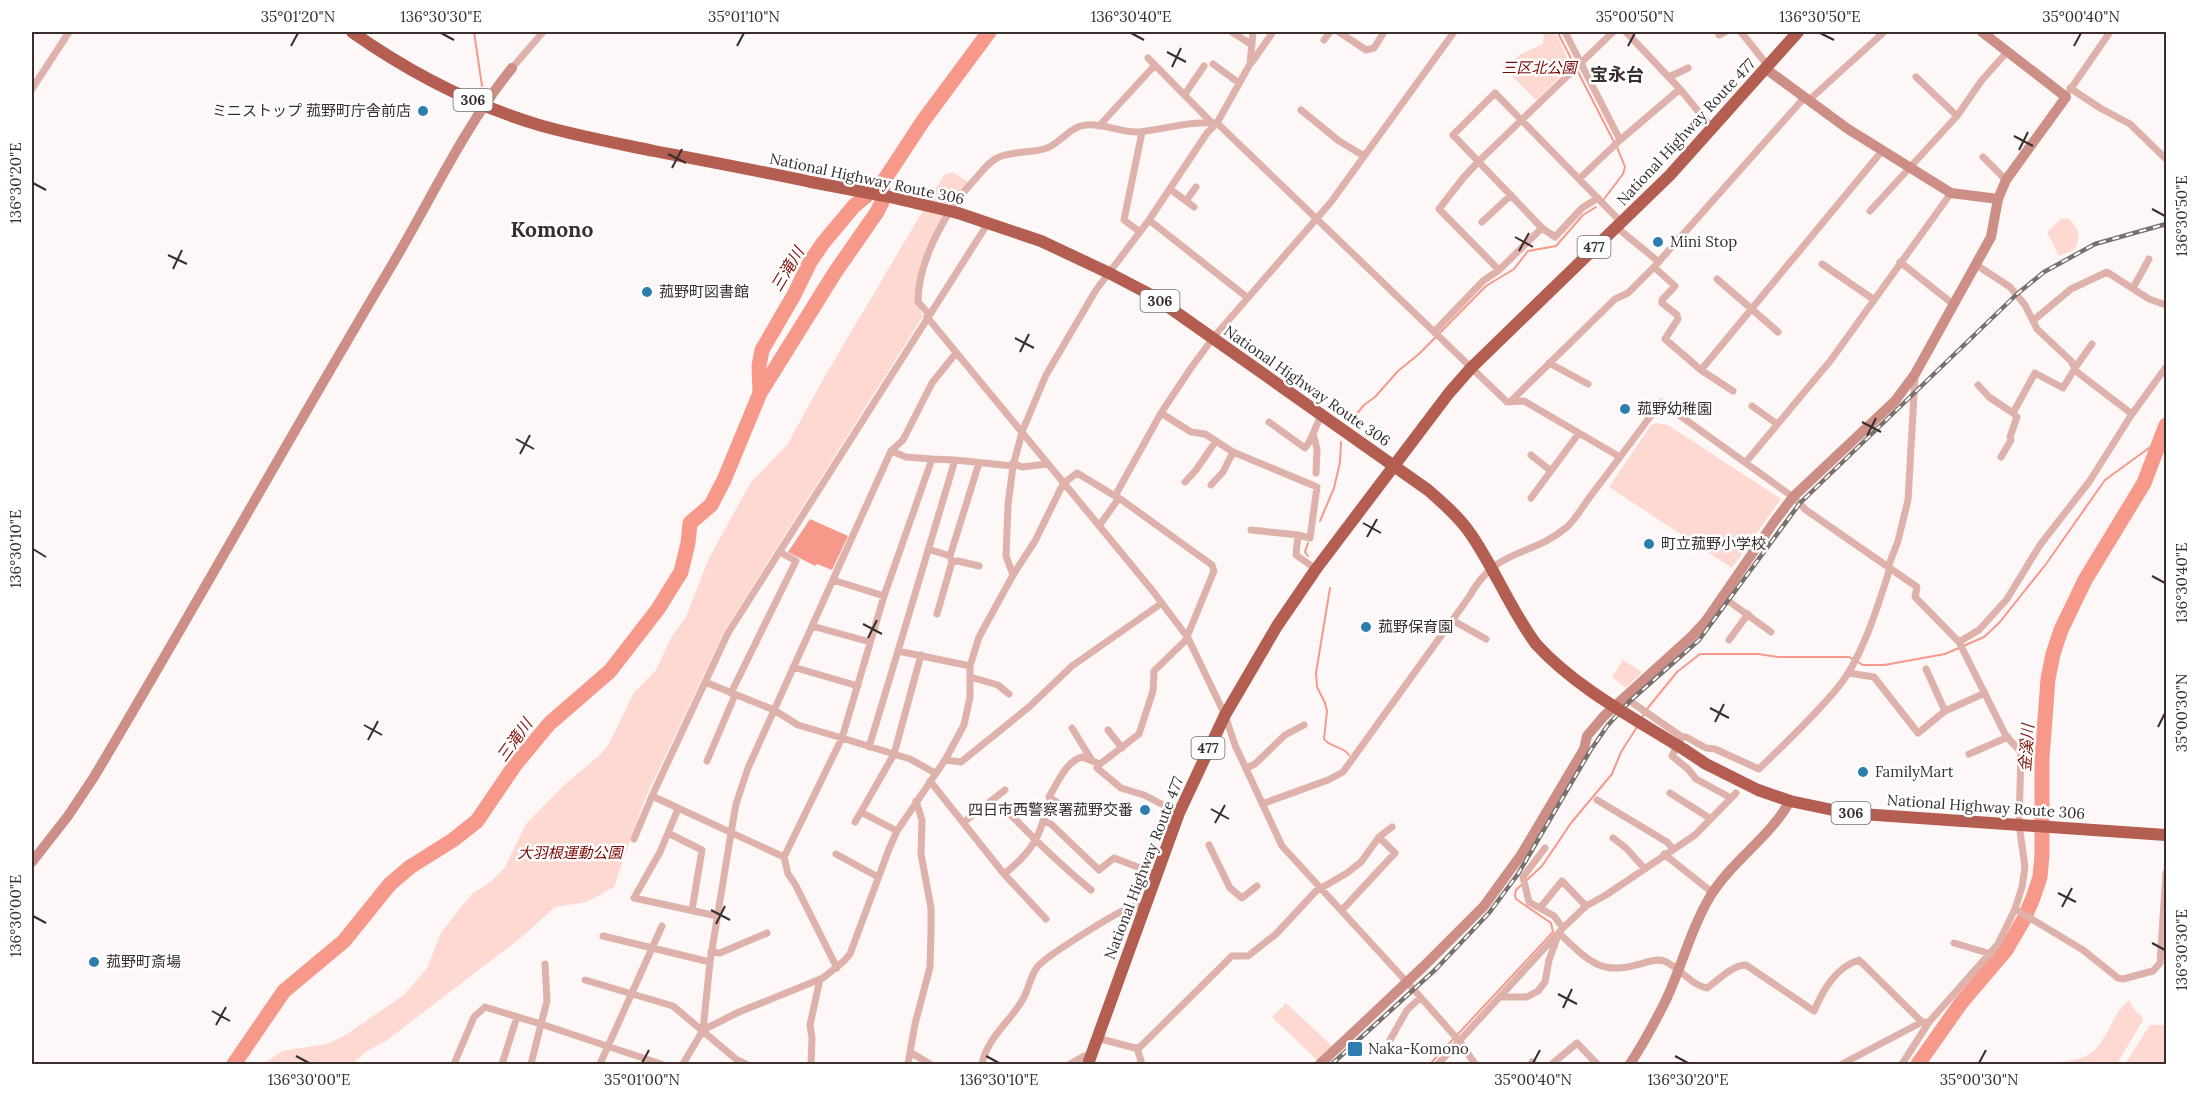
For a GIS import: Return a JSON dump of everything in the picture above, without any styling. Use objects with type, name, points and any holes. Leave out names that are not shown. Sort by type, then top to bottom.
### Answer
[{"type":"highway","name":"National Highway Route 306","points":[[352,32],[414,72],[484,105],[538,125],[958,213],[1041,241],[1153,296],[1428,490],[1470,532],[1513,611],[1536,644],[1577,681],[1685,750],[1732,778],[1758,790],[1790,801],[1847,813],[2166,835]]},
{"type":"highway","name":"National Highway Route 477","points":[[1089,1060],[1179,813],[1225,715],[1277,626],[1316,568],[1449,393],[1471,368],[1621,227],[1670,176],[1798,32]]},
{"type":"street","points":[[32,89],[69,32]]},
{"type":"street","points":[[32,859],[68,816],[99,769],[419,220],[452,156],[484,105],[543,32]]},
{"type":"street","points":[[1232,32],[1252,45]]},
{"type":"street","points":[[1250,64],[1253,32]]},
{"type":"street","points":[[1012,575],[1006,556],[1008,505],[1013,465],[1022,432],[1046,375],[1096,290],[1149,220],[1273,32]]},
{"type":"street","points":[[1324,40],[1330,32]]},
{"type":"street","points":[[1339,32],[1366,50],[1374,48],[1384,32]]},
{"type":"street","points":[[1099,526],[1117,497],[1161,413],[1179,385],[1213,338],[1317,218],[1454,32]]},
{"type":"street","points":[[1563,32],[1620,140]]},
{"type":"street","points":[[1499,270],[1439,209],[1479,161],[1613,32]]},
{"type":"street","points":[[1626,32],[1680,89],[1712,128]]},
{"type":"street","points":[[1741,32],[1767,67],[1806,100],[1882,151],[1951,193],[1998,199]]},
{"type":"street","points":[[1512,400],[1615,299],[1628,293],[1657,265],[1806,100],[1884,32]]},
{"type":"street","points":[[1982,32],[2007,52],[2068,93],[2130,124],[2166,159]]},
{"type":"street","points":[[1320,1065],[1484,906],[1521,855],[1584,749],[1587,736],[1624,697],[1692,636],[1723,597],[1755,548],[1793,497],[1894,401],[1915,374],[1991,237],[1998,199],[2006,180],[2110,32]]},
{"type":"street","points":[[1870,211],[1957,116],[1982,80],[2007,52]]},
{"type":"street","points":[[1148,58],[1507,402],[1524,401],[1620,457]]},
{"type":"street","points":[[1213,64],[1239,83]]},
{"type":"street","points":[[1099,126],[1155,65]]},
{"type":"street","points":[[1185,94],[1204,66]]},
{"type":"street","points":[[1669,77],[1688,68]]},
{"type":"street","points":[[1916,77],[1957,116]]},
{"type":"street","points":[[1579,179],[1611,148],[1680,89]]},
{"type":"street","points":[[1598,198],[1582,208],[1555,237],[1542,228],[1453,135],[1495,93],[1598,198],[1675,286],[1662,300],[1662,303],[1677,315],[1678,319],[1665,339],[1701,370],[1733,391]]},
{"type":"street","points":[[1301,110],[1339,141],[1364,156]]},
{"type":"street","points":[[1214,122],[1179,124],[1142,132],[1084,125],[1045,149],[1011,153],[997,158],[957,199],[945,220],[922,271],[918,286],[918,302],[956,354],[1162,603],[1188,638],[1225,715],[1246,768],[1282,846],[1452,1033],[1475,1065]]},
{"type":"street","points":[[1140,232],[1124,220],[1142,132]]},
{"type":"street","points":[[1701,370],[1882,151]]},
{"type":"street","points":[[1983,157],[2006,180]]},
{"type":"street","points":[[1186,201],[1196,187]]},
{"type":"street","points":[[1170,189],[1194,207]]},
{"type":"street","points":[[1746,462],[1831,360],[1951,193]]},
{"type":"street","points":[[1482,222],[1511,195]]},
{"type":"street","points":[[1149,220],[1248,298]]},
{"type":"street","points":[[634,839],[728,633],[988,223]]},
{"type":"street","points":[[1436,335],[1483,280],[1499,270],[1542,228]]},
{"type":"street","points":[[2133,288],[2149,259]]},
{"type":"street","points":[[1900,262],[1953,304]]},
{"type":"street","points":[[1822,264],[1873,299]]},
{"type":"street","points":[[1975,264],[2010,286],[2042,334],[2071,361],[2090,383],[2132,414]]},
{"type":"street","points":[[2034,320],[2070,289],[2107,272],[2149,299],[2166,305]]},
{"type":"street","points":[[1717,279],[1778,332]]},
{"type":"street","points":[[2013,413],[2035,373],[2063,388],[2092,344]]},
{"type":"street","points":[[683,1065],[703,1030],[711,952],[730,833],[743,781],[891,451],[903,440],[932,383],[956,354]]},
{"type":"street","points":[[1550,363],[1588,384]]},
{"type":"street","points":[[1959,643],[1979,630],[1996,613],[2040,545],[2100,467],[2132,414],[2166,367]]},
{"type":"street","points":[[1624,697],[1682,737],[1759,769],[1839,686],[1850,669],[1869,628],[1898,541],[1908,500],[1915,374]]},
{"type":"street","points":[[1978,385],[1989,397],[2017,417],[2010,436],[2011,440],[2001,457]]},
{"type":"street","points":[[1262,804],[1328,780],[1343,772],[1469,597],[1474,586],[1491,567],[1567,527],[1661,402],[1793,497],[1806,510],[1917,587],[1914,597],[1959,643],[2008,737],[2021,752],[2025,867],[2017,910],[2003,938],[1991,954],[1926,1022],[1902,1065]]},
{"type":"street","points":[[1752,406],[1777,424]]},
{"type":"street","points":[[1161,413],[1191,432],[1205,434],[1233,452],[1317,487],[1310,538],[1251,530]]},
{"type":"street","points":[[1316,473],[1317,449],[1314,427],[1322,416]]},
{"type":"street","points":[[1269,422],[1305,448],[1314,437]]},
{"type":"street","points":[[1531,498],[1579,433]]},
{"type":"street","points":[[1185,482],[1216,441]]},
{"type":"street","points":[[891,451],[906,457],[1022,467],[1047,464]]},
{"type":"street","points":[[1211,485],[1222,472],[1233,452]]},
{"type":"street","points":[[1531,455],[1551,471]]},
{"type":"street","points":[[837,968],[788,874],[784,858],[842,738],[884,596],[932,459]]},
{"type":"street","points":[[869,747],[955,460]]},
{"type":"street","points":[[938,614],[979,463]]},
{"type":"street","points":[[703,1030],[739,1012],[820,979],[837,968],[853,948],[878,876],[897,831],[945,760],[964,725],[969,708],[970,666],[979,637],[1012,575],[1035,541],[1063,484],[1077,473],[1117,497],[1212,565],[1214,571],[1188,638],[1156,667],[1152,680],[1153,691],[1142,728],[1136,738],[1097,768],[1121,788],[1144,795],[1179,813]]},
{"type":"street","points":[[1298,535],[1296,555],[1316,568]]},
{"type":"street","points":[[928,549],[951,560],[979,566]]},
{"type":"street","points":[[707,761],[733,694],[796,561],[780,552]]},
{"type":"street","points":[[833,580],[884,596]]},
{"type":"street","points":[[1723,597],[1771,632]]},
{"type":"street","points":[[945,760],[961,762],[1029,707],[1072,666],[1162,603]]},
{"type":"street","points":[[1729,640],[1748,614]]},
{"type":"street","points":[[1452,620],[1486,639]]},
{"type":"street","points":[[812,626],[870,642]]},
{"type":"street","points":[[898,651],[970,666]]},
{"type":"street","points":[[855,822],[894,754],[921,655]]},
{"type":"street","points":[[793,667],[858,686]]},
{"type":"street","points":[[1850,669],[1874,677],[1918,733],[1945,711],[1985,693]]},
{"type":"street","points":[[1926,669],[1945,711]]},
{"type":"street","points":[[970,677],[998,686],[1009,694]]},
{"type":"street","points":[[705,682],[774,710],[798,725],[854,740],[869,747],[910,759],[935,773]]},
{"type":"street","points":[[1246,768],[1255,764],[1285,735],[1304,725]]},
{"type":"street","points":[[1072,728],[1091,760]]},
{"type":"street","points":[[1108,730],[1122,748]]},
{"type":"street","points":[[1438,1065],[1586,906],[1695,835],[1734,796],[1696,779],[1688,769],[1675,760],[1672,756],[1673,752],[1682,737]]},
{"type":"street","points":[[1969,754],[2008,737]]},
{"type":"street","points":[[1004,874],[1020,861],[1037,840],[1051,798],[1049,797],[1074,760],[1082,757],[1100,764]]},
{"type":"street","points":[[930,781],[1004,874],[1046,919]]},
{"type":"street","points":[[964,822],[1005,790]]},
{"type":"street","points":[[1670,793],[1711,819]]},
{"type":"street","points":[[652,796],[784,858]]},
{"type":"street","points":[[1051,798],[1072,813]]},
{"type":"street","points":[[1597,800],[1667,842],[1673,849]]},
{"type":"street","points":[[908,1065],[930,967],[931,908],[921,854],[922,820],[916,801]]},
{"type":"street","points":[[1635,1062],[1666,1000],[1696,925],[1713,893],[1731,869],[1782,816],[1790,801]]},
{"type":"street","points":[[678,809],[660,852],[634,898],[717,916]]},
{"type":"street","points":[[861,812],[897,831]]},
{"type":"street","points":[[1009,813],[1054,860],[1091,890]]},
{"type":"street","points":[[1043,821],[1051,824],[1099,870],[1114,858],[1156,874]]},
{"type":"street","points":[[1137,1048],[1232,956],[1248,956],[1276,934],[1321,887],[1347,873],[1361,862],[1379,837],[1392,827]]},
{"type":"street","points":[[668,833],[702,850],[692,910]]},
{"type":"street","points":[[1342,910],[1395,854],[1379,837]]},
{"type":"street","points":[[1613,838],[1626,848],[1644,868]]},
{"type":"street","points":[[1209,845],[1230,888],[1242,898],[1257,885]]},
{"type":"street","points":[[1545,848],[1523,877],[1529,902],[1554,916],[1561,931],[1596,966],[1620,970],[1658,960],[1667,962],[1699,986],[1707,988],[1733,969],[1746,965],[1814,1011],[1824,989],[1833,978],[1852,962],[1859,960],[1926,1022]]},
{"type":"street","points":[[836,854],[878,876]]},
{"type":"street","points":[[1664,854],[1713,893]]},
{"type":"street","points":[[2017,910],[2083,950],[2118,978],[2123,979],[2153,971],[2160,963],[2166,873]]},
{"type":"street","points":[[1540,908],[1562,881],[1586,906]]},
{"type":"street","points":[[982,1065],[989,1045],[1021,1003],[1033,974],[1041,963],[1119,912],[1136,906],[1143,908]]},
{"type":"street","points":[[600,1065],[662,926]]},
{"type":"street","points":[[1501,997],[1531,996],[1538,991],[1545,982],[1549,960],[1561,931]]},
{"type":"street","points":[[711,952],[720,953],[767,933]]},
{"type":"street","points":[[603,936],[710,962]]},
{"type":"street","points":[[1954,944],[1991,954]]},
{"type":"street","points":[[531,1065],[547,1001],[544,964]]},
{"type":"street","points":[[811,1065],[810,1024],[820,979]]},
{"type":"street","points":[[585,980],[673,1006],[746,1065]]},
{"type":"street","points":[[1390,1040],[1407,1010],[1420,998]]},
{"type":"street","points":[[454,1065],[474,1017],[485,1007],[661,1065]]},
{"type":"street","points":[[502,1065],[517,1017]]},
{"type":"street","points":[[1842,1065],[1926,1022]]},
{"type":"street","points":[[1097,1038],[1137,1048]]},
{"type":"street","points":[[1552,1065],[1577,1043],[1598,1065]]},
{"type":"street","points":[[1137,1048],[1142,1065]]},
{"type":"street","points":[[910,1052],[930,1065]]},
{"type":"street","points":[[1070,1065],[1084,1056],[1089,1060]]},
{"type":"green space","name":"三区北公園","points":[[1544,32],[1556,33],[1571,66],[1536,100],[1502,66],[1511,64],[1519,55],[1543,44]]},
{"type":"green space","name":"大羽根運動公園","points":[[953,172],[969,183],[943,219],[915,298],[923,316],[725,630],[644,801],[614,887],[587,902],[555,907],[523,936],[386,1041],[367,1051],[352,1064],[263,1064],[282,1051],[327,1044],[344,1036],[405,994],[427,968],[441,933],[461,907],[473,893],[492,881],[505,867],[526,824],[563,786],[601,754],[610,742],[633,694],[656,670],[672,636],[686,617],[709,558],[751,482],[787,445],[825,376],[944,175]]},
{"type":"green space","points":[[2061,219],[2069,219],[2079,237],[2074,250],[2059,256],[2047,232]]},
{"type":"green space","points":[[1656,423],[1668,425],[1781,499],[1732,568],[1609,487],[1651,425]]},
{"type":"green space","points":[[1623,660],[1642,672],[1626,688],[1612,677]]},
{"type":"green space","points":[[2129,1000],[2143,1020],[2117,1064],[2056,1064],[2084,1057],[2092,1052],[2104,1038],[2117,1013]]},
{"type":"green space","points":[[1286,1003],[1332,1046],[1317,1060],[1272,1017]]},
{"type":"green space","points":[[2166,1022],[2166,1064],[2125,1064],[2150,1025],[2163,1025]]},
{"type":"shaded area","points":[[810,519],[848,536],[832,570],[817,564],[815,566],[788,552]]},
{"type":"waterway","points":[[474,32],[482,86]]},
{"type":"waterway","name":"三滝川","points":[[760,393],[759,366],[762,350],[810,262],[854,206],[883,182],[923,121],[989,32]]},
{"type":"waterway","points":[[1559,32],[1614,142]]},
{"type":"waterway","points":[[1604,199],[1623,174],[1625,167],[1617,147]]},
{"type":"waterway","name":"三滝川","points":[[234,1064],[284,991],[344,941],[390,884],[410,867],[453,840],[477,821],[515,765],[549,724],[610,671],[658,609],[681,572],[690,523],[711,505],[724,480],[760,393],[834,274],[877,212],[882,202],[883,182]]},
{"type":"waterway","points":[[1351,421],[1364,405],[1375,397],[1398,371],[1419,354],[1486,286],[1514,269],[1528,251],[1556,246],[1583,215],[1596,207]]},
{"type":"waterway","name":"金溪川","points":[[1918,1064],[1961,1003],[2006,950],[2033,898],[2040,877],[2042,855],[2042,759],[2048,679],[2053,654],[2061,630],[2085,580],[2144,483],[2166,425]]},
{"type":"waterway","points":[[1641,719],[1677,672],[1700,654],[1849,657],[1863,665],[1884,665],[1945,654],[1984,637],[1999,623],[2046,564],[2105,480],[2160,440]]},
{"type":"waterway","points":[[1320,521],[1334,488],[1340,462],[1341,442]]},
{"type":"waterway","points":[[1308,543],[1305,552],[1308,556]]},
{"type":"waterway","points":[[1330,588],[1316,673],[1317,687],[1327,711],[1324,739],[1349,755]]},
{"type":"waterway","points":[[1430,1064],[1553,932],[1551,923],[1516,899],[1516,890],[1542,866],[1571,823],[1612,774],[1621,752],[1637,727]]},
{"type":"railway","points":[[1332,1064],[1436,969],[1489,913],[1518,874],[1590,751],[1608,725],[1630,701],[1699,640],[1800,503],[2017,294],[2044,272],[2095,244],[2166,224]]},
{"type":"place","name":"ミニストップ 菰野町庁舎前店","points":[[423,111]]},
{"type":"place","name":"Mini Stop","points":[[1658,242]]},
{"type":"place","name":"菰野町図書館","points":[[647,292]]},
{"type":"place","name":"菰野幼稚園","points":[[1625,409]]},
{"type":"place","name":"町立菰野小学校","points":[[1649,544]]},
{"type":"place","name":"菰野保育園","points":[[1366,627]]},
{"type":"place","name":"FamilyMart","points":[[1863,772]]},
{"type":"place","name":"四日市西警察署菰野交番","points":[[1145,810]]},
{"type":"place","name":"菰野町斎場","points":[[94,962]]},
{"type":"place","name":"Naka-Komono","points":[[1355,1049]]},
{"type":"district","name":"宝永台","points":[[1617,75]]},
{"type":"district","name":"Komono","points":[[552,230]]}]
